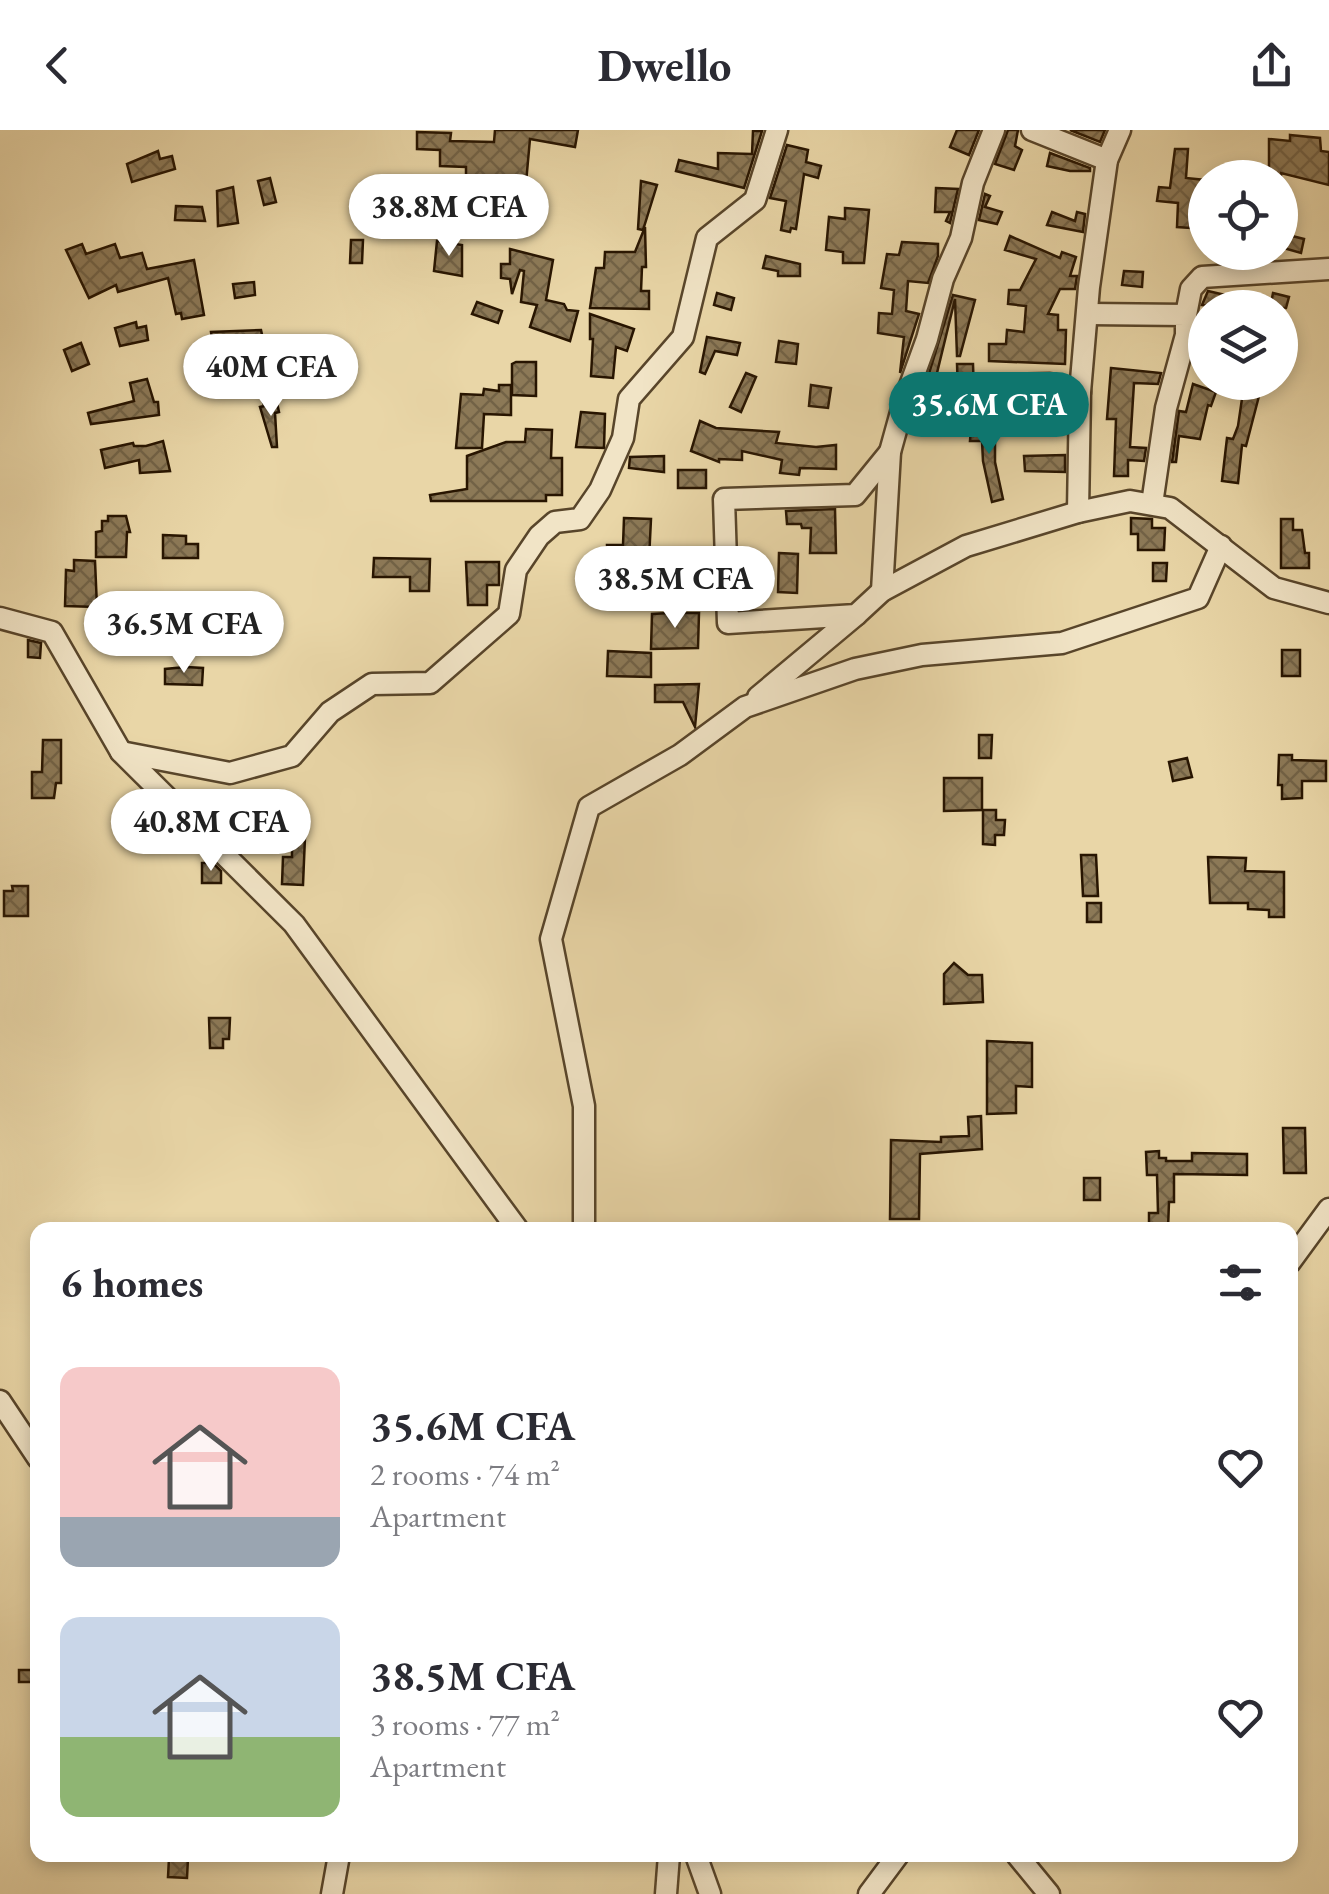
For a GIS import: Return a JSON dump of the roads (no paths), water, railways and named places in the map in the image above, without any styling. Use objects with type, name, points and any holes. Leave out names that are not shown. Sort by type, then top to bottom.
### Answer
[{"type":"street","points":[[121,752],[230,773],[292,756],[330,712],[372,684],[430,683],[509,614],[516,570],[539,536],[555,522],[580,518],[600,490],[623,438],[629,400],[683,338],[707,238],[755,200],[777,130]]},
{"type":"street","points":[[882,591],[890,452],[943,280],[961,238],[973,183],[994,130]]},
{"type":"street","points":[[1032,130],[1107,160]]},
{"type":"street","points":[[1078,512],[1080,392],[1094,242],[1107,160],[1120,130]]},
{"type":"street","points":[[1152,504],[1166,408],[1186,335],[1191,289],[1202,277],[1329,269]]},
{"type":"street","points":[[1088,314],[1186,315]]},
{"type":"street","points":[[903,405],[994,407],[1001,385],[1050,384],[1080,392]]},
{"type":"street","points":[[856,615],[728,623],[724,499],[855,495],[890,452]]},
{"type":"street","points":[[584,1222],[584,1106],[550,939],[589,807],[680,755],[745,707],[882,591],[966,546],[1078,512],[1130,501],[1170,508],[1274,588],[1329,602]]},
{"type":"street","points":[[745,707],[855,669],[922,655],[1062,642],[1198,598],[1221,546]]},
{"type":"street","points":[[0,618],[52,632],[121,752],[294,924],[512,1222]]},
{"type":"street","points":[[1298,1251],[1329,1209]]},
{"type":"street","points":[[0,1401],[30,1446]]},
{"type":"street","points":[[332,1894],[339,1862]]},
{"type":"street","points":[[666,1894],[668,1862]]},
{"type":"street","points":[[699,1862],[710,1894]]},
{"type":"street","points":[[869,1894],[893,1862]]},
{"type":"street","points":[[1023,1862],[1049,1894]]}]
